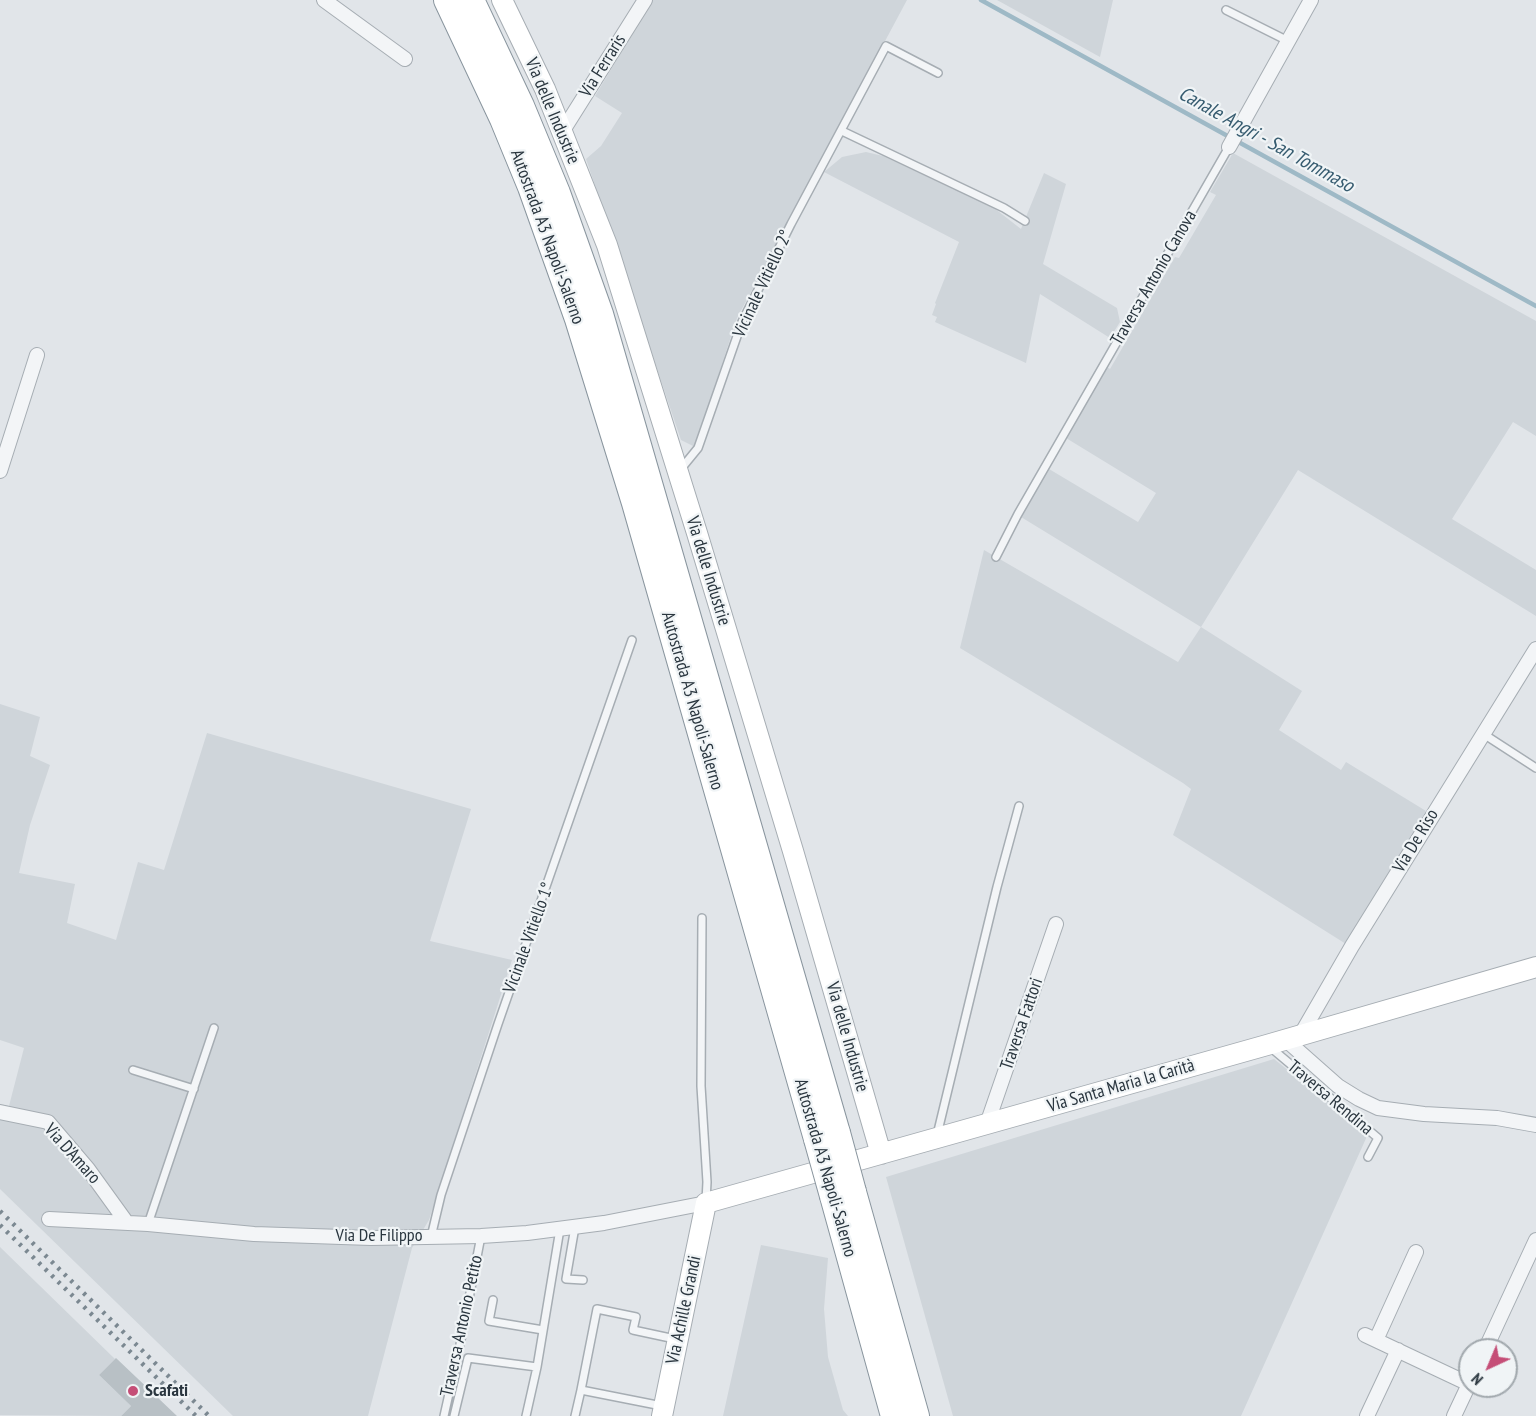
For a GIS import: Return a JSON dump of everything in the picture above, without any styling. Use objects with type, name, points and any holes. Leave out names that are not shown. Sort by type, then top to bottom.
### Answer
[{"type":"highway","name":"Autostrada A3 Napoli-Salerno","points":[[447,0],[531,187],[578,319],[827,1136]]},
{"type":"highway","name":"Autostrada A3 Napoli-Salerno","points":[[471,0],[520,106],[556,193],[600,314],[843,1194],[894,1416]]},
{"type":"highway","name":"Autostrada A3 Napoli-Salerno","points":[[843,1194],[916,1416]]},
{"type":"street","points":[[324,0],[405,59]]},
{"type":"street","name":"Via delle Industrie","points":[[502,0],[544,89],[607,245],[793,851],[881,1154]]},
{"type":"street","name":"Via Ferraris","points":[[562,132],[645,0]]},
{"type":"street","name":"Traversa Antonio Canova","points":[[1229,147],[1311,0]]},
{"type":"street","points":[[0,471],[2,454],[38,355]]},
{"type":"street","name":"Via De Riso","points":[[1284,1040],[1352,946],[1536,649]]},
{"type":"street","name":"Traversa Fattori","points":[[987,1124],[1056,924]]},
{"type":"street","name":"Via Santa Maria la Carità","points":[[706,1203],[1536,967]]},
{"type":"street","points":[[1284,1040],[1338,1086],[1378,1108],[1424,1114],[1497,1118],[1536,1125]]},
{"type":"street","name":"Via D'Amaro","points":[[0,1112],[48,1122],[88,1169],[127,1223]]},
{"type":"street","name":"Via De Filippo","points":[[50,1219],[148,1224],[254,1234],[371,1238],[481,1236],[568,1228],[706,1203]]},
{"type":"street","name":"Via Achille Grandi","points":[[663,1411],[706,1203]]},
{"type":"street","points":[[1491,1338],[1536,1240]]},
{"type":"street","points":[[1416,1252],[1370,1337],[1458,1378]]},
{"type":"street","points":[[1367,1416],[1398,1350]]},
{"type":"street","points":[[1454,1416],[1463,1398]]},
{"type":"lane","points":[[1226,10],[1288,41]]},
{"type":"lane","name":"Vicinale Vitiello 2°","points":[[678,472],[698,448],[741,321],[886,46],[938,73]]},
{"type":"lane","points":[[842,131],[1004,208],[1024,221]]},
{"type":"lane","name":"Traversa Antonio Canova","points":[[996,557],[1018,514],[1229,147]]},
{"type":"lane","name":"Vicinale Vitiello 1°","points":[[431,1237],[441,1195],[498,1024],[632,640]]},
{"type":"lane","points":[[1482,733],[1536,768]]},
{"type":"lane","points":[[936,1138],[1019,806]]},
{"type":"lane","points":[[702,918],[701,1086],[707,1182],[706,1203]]},
{"type":"lane","points":[[148,1224],[214,1028]]},
{"type":"lane","name":"Traversa Rendina","points":[[1284,1040],[1378,1137],[1368,1157]]},
{"type":"lane","points":[[133,1070],[194,1089]]},
{"type":"lane","points":[[568,1228],[566,1279],[583,1280]]},
{"type":"lane","points":[[526,1416],[543,1329],[568,1228]]},
{"type":"lane","name":"Traversa Antonio Petito","points":[[444,1416],[481,1236]]},
{"type":"lane","points":[[493,1300],[489,1320],[543,1329]]},
{"type":"lane","points":[[575,1416],[597,1309],[636,1317],[633,1330],[678,1339]]},
{"type":"lane","points":[[454,1416],[468,1358],[537,1367]]},
{"type":"lane","points":[[580,1390],[663,1411]]},
{"type":"shaded area","points":[[653,0],[907,0],[737,318],[695,447],[681,440],[586,159],[601,146],[622,113],[595,96]]},
{"type":"shaded area","points":[[997,0],[1113,0],[1100,57]]},
{"type":"shaded area","points":[[866,152],[883,156],[994,208],[1021,229],[1044,173],[1066,184],[1043,264],[1117,308],[1120,322],[1110,338],[1040,294],[1026,363],[935,322],[937,317],[932,315],[935,303],[959,242],[824,172],[842,157]]},
{"type":"shaded area","points":[[1233,153],[1536,321],[1536,436],[1513,422],[1452,519],[1536,570],[1536,616],[1298,470],[1201,627],[1021,517],[1049,469],[1138,522],[1156,493],[1066,438],[1107,367],[1110,369],[1175,257],[1179,258],[1216,195],[1210,192]]},
{"type":"shaded area","points":[[984,550],[1178,662],[1201,627],[1302,691],[1279,730],[1341,770],[1346,762],[1426,811],[1346,944],[1173,835],[1191,789],[960,648]]},
{"type":"shaded area","points":[[0,704],[40,717],[30,756],[50,765],[30,825],[19,873],[75,884],[67,923],[116,940],[138,862],[164,870],[207,733],[471,809],[430,941],[512,960],[429,1220],[412,1248],[368,1416],[233,1416],[0,1189],[0,1104],[9,1106],[24,1048],[0,1040]]},
{"type":"shaded area","points":[[1274,1059],[1368,1134],[1241,1416],[953,1416],[886,1177]]},
{"type":"shaded area","points":[[761,1245],[828,1258],[824,1309],[828,1357],[843,1410],[848,1416],[723,1416]]},
{"type":"shaded area","points":[[0,1247],[115,1359],[99,1375],[131,1406],[121,1416],[0,1415]]},
{"type":"building","name":"Scafati","points":[[116,1358],[177,1416],[121,1416],[131,1406],[99,1375]]},
{"type":"waterway","name":"Canale Angri - San Tommaso","points":[[981,0],[1536,306]]},
{"type":"railway","points":[[0,1211],[209,1416]]},
{"type":"railway","points":[[0,1225],[196,1416]]},
{"type":"place","name":"Scafati","points":[[133,1391]]}]
